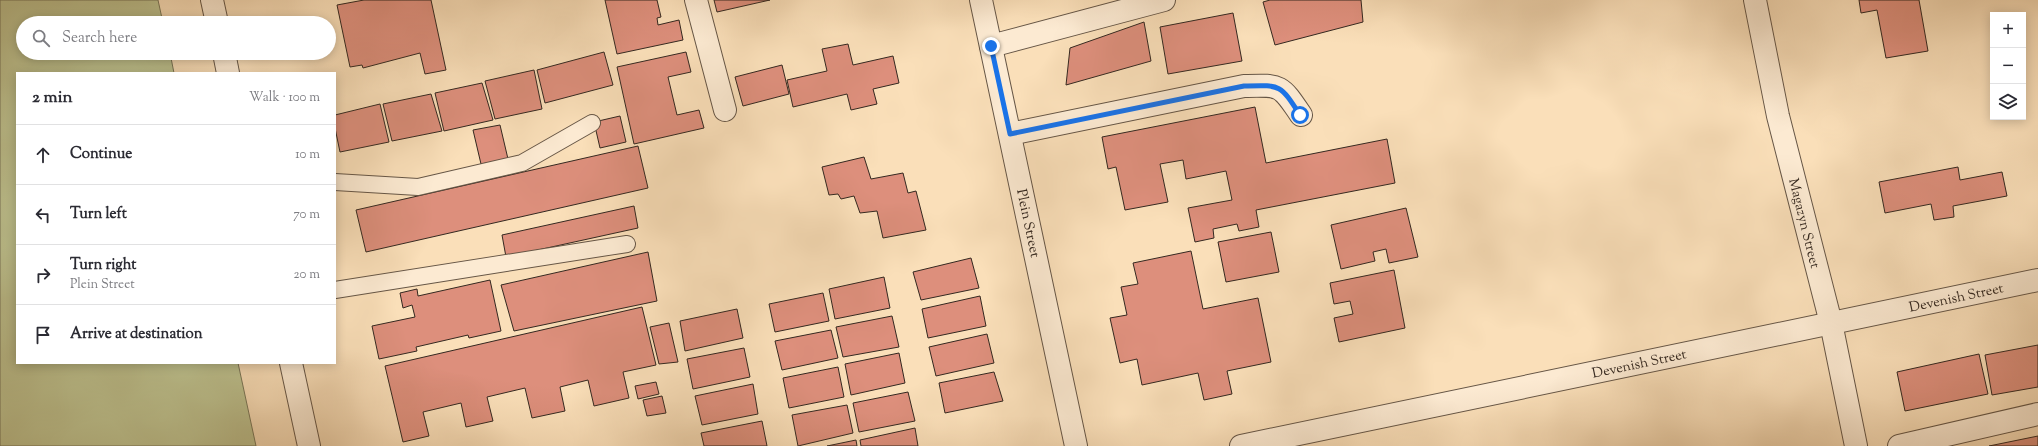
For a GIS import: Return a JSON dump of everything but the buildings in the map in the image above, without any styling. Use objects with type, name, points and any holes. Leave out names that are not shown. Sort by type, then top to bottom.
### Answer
[{"type":"street","points":[[212,0],[215,16]]},
{"type":"street","points":[[696,0],[725,110]]},
{"type":"street","name":"Plein Street","points":[[981,0],[1076,446]]},
{"type":"street","points":[[991,46],[1164,0]]},
{"type":"street","name":"Magazyn Street","points":[[1755,0],[1778,116],[1831,323],[1856,446]]},
{"type":"street","points":[[225,60],[228,72]]},
{"type":"street","points":[[1010,134],[1244,86],[1272,86],[1285,92],[1300,115]]},
{"type":"street","name":"Devenish Street","points":[[1241,446],[2038,280]]},
{"type":"street","points":[[291,364],[309,446]]},
{"type":"street","points":[[1899,446],[2038,414]]},
{"type":"lane","points":[[336,182],[418,187],[522,163],[592,123]]},
{"type":"lane","points":[[336,290],[627,244]]},
{"type":"green space","points":[[0,0],[158,0],[161,16],[16,16],[16,60],[171,60],[174,72],[16,72],[16,364],[238,364],[256,446],[0,446]]},
{"type":"route","points":[[991,46],[1010,134],[1244,86],[1272,86],[1285,92],[1300,115]]}]
